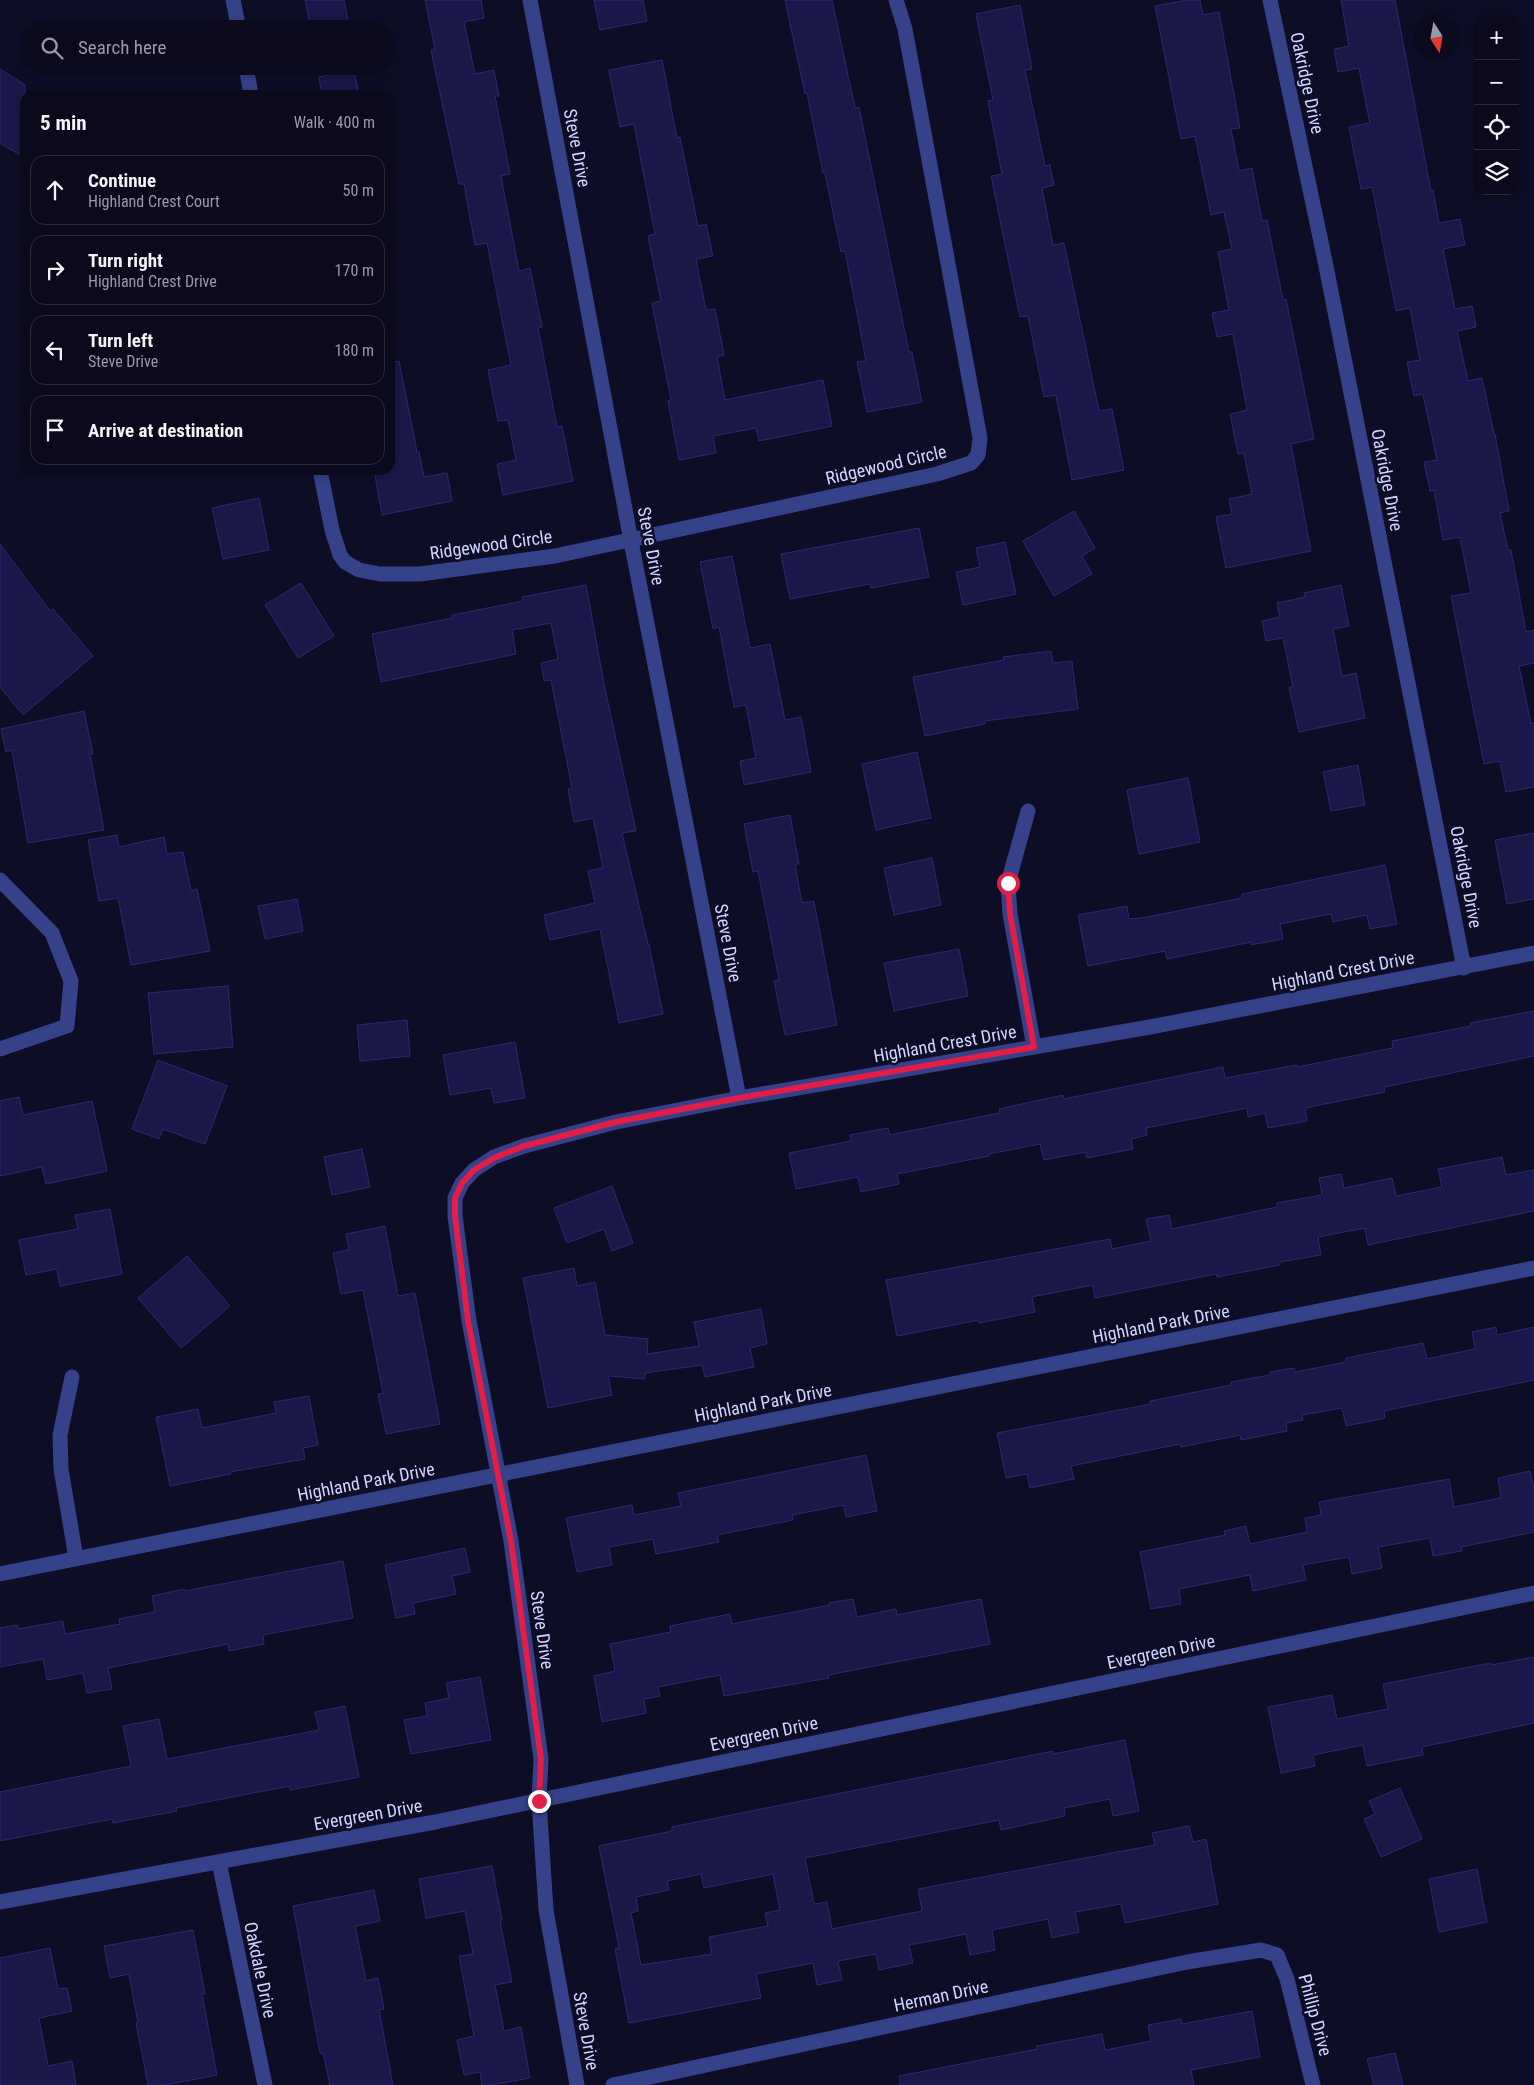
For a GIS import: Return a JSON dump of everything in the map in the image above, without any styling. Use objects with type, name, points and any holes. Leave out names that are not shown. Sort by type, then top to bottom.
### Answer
[{"type":"street","points":[[233,0],[237,20]]},
{"type":"street","name":"Steve Drive","points":[[530,0],[631,541],[739,1098]]},
{"type":"street","name":"Ridgewood Circle","points":[[321,475],[332,530],[340,555],[345,562],[359,570],[380,574],[420,574],[555,556],[631,541],[937,474],[971,463],[978,455],[980,438],[977,419],[905,29],[896,0]]},
{"type":"street","name":"Oakridge Drive","points":[[1270,0],[1327,271],[1464,968]]},
{"type":"street","points":[[248,75],[250,90]]},
{"type":"street","points":[[1028,811],[1008,883],[1010,914],[1034,1047]]},
{"type":"street","points":[[0,880],[52,933],[71,981],[67,1026],[0,1049]]},
{"type":"street","name":"Highland Crest Drive","points":[[462,1183],[474,1170],[494,1158],[524,1146],[616,1122],[739,1098],[1150,1028],[1534,953]]},
{"type":"street","name":"Steve Drive","points":[[462,1183],[455,1198],[455,1216],[468,1321],[511,1541],[541,1759],[539,1801],[546,1910],[577,2085]]},
{"type":"street","name":"Highland Park Drive","points":[[0,1574],[1534,1268]]},
{"type":"street","points":[[72,1377],[60,1435],[61,1469],[76,1558]]},
{"type":"street","name":"Evergreen Drive","points":[[0,1902],[539,1801],[1534,1593]]},
{"type":"street","name":"Oakdale Drive","points":[[219,1862],[265,2085]]},
{"type":"street","name":"Herman Drive","points":[[614,2085],[1187,1962],[1261,1950],[1277,1955]]},
{"type":"street","name":"Phillip Drive","points":[[1277,1955],[1287,1979],[1313,2085]]},
{"type":"building","points":[[305,0],[344,0],[348,20],[309,20]]},
{"type":"building","points":[[425,0],[481,0],[484,18],[464,22],[475,74],[494,70],[499,96],[495,96],[510,174],[501,176],[519,271],[530,268],[542,327],[538,328],[557,427],[562,426],[573,481],[503,495],[497,464],[516,460],[508,420],[498,421],[488,370],[511,365],[487,243],[475,245],[464,184],[459,184],[431,50],[435,49]]},
{"type":"building","points":[[594,0],[643,0],[647,21],[600,30]]},
{"type":"building","points":[[785,0],[832,0],[855,108],[859,107],[909,352],[912,352],[922,402],[867,412],[857,362],[866,361],[845,251],[841,252],[825,173],[823,173],[807,93],[805,94]]},
{"type":"building","points":[[1187,0],[1200,0],[1203,15],[1219,12],[1240,128],[1231,129],[1239,171],[1252,168],[1262,221],[1267,220],[1283,300],[1286,299],[1314,439],[1291,444],[1311,551],[1226,568],[1216,517],[1232,514],[1229,499],[1252,494],[1244,453],[1238,454],[1230,414],[1247,410],[1233,334],[1217,337],[1212,313],[1229,310],[1218,252],[1232,249],[1224,212],[1211,215],[1195,136],[1181,139],[1155,6]]},
{"type":"building","points":[[1341,0],[1395,0],[1431,191],[1433,190],[1439,223],[1460,219],[1465,245],[1443,249],[1455,309],[1472,306],[1476,327],[1457,331],[1468,381],[1482,378],[1495,434],[1509,511],[1500,513],[1508,550],[1511,550],[1526,632],[1534,630],[1534,663],[1519,666],[1531,724],[1534,723],[1534,787],[1506,792],[1500,761],[1484,764],[1451,596],[1471,593],[1460,537],[1443,540],[1434,490],[1430,491],[1424,462],[1437,460],[1423,394],[1414,396],[1407,362],[1420,360],[1410,308],[1396,311],[1372,187],[1361,189],[1349,127],[1370,123],[1359,68],[1338,72],[1334,49],[1349,46]]},
{"type":"building","points":[[1020,5],[1032,69],[1025,70],[1045,166],[1050,165],[1054,185],[1042,188],[1053,245],[1064,243],[1099,411],[1112,409],[1124,470],[1072,480],[1056,395],[1044,397],[1028,316],[1020,317],[991,176],[1002,174],[988,101],[993,100],[976,14]]},
{"type":"building","points":[[662,60],[677,138],[680,137],[698,226],[706,224],[713,256],[696,259],[706,310],[715,309],[724,355],[717,357],[725,400],[823,380],[832,426],[759,441],[756,428],[713,436],[716,453],[679,460],[668,401],[671,400],[652,303],[661,301],[648,236],[655,234],[634,124],[620,127],[609,70]]},
{"type":"building","points":[[0,69],[25,85],[25,90],[20,90],[20,155],[0,143]]},
{"type":"building","points":[[355,75],[358,90],[321,90],[319,77]]},
{"type":"building","points":[[395,361],[399,361],[417,452],[419,452],[424,477],[447,473],[452,501],[382,515],[375,475],[395,475]]},
{"type":"building","points":[[259,498],[269,550],[223,559],[212,508]]},
{"type":"building","points":[[1074,511],[1095,548],[1082,556],[1092,574],[1054,596],[1023,541]]},
{"type":"building","points":[[919,528],[929,577],[871,588],[870,584],[790,599],[781,554]]},
{"type":"building","points":[[1005,542],[1016,594],[963,605],[956,572],[980,567],[976,548]]},
{"type":"building","points":[[0,544],[50,611],[53,609],[93,656],[23,715],[0,687]]},
{"type":"building","points":[[732,556],[750,648],[770,644],[785,720],[801,717],[811,772],[744,785],[740,761],[756,758],[746,705],[734,707],[719,627],[713,629],[700,562]]},
{"type":"building","points":[[301,583],[334,636],[298,658],[265,605]]},
{"type":"building","points":[[586,585],[605,689],[636,831],[622,833],[649,944],[663,1014],[619,1023],[600,929],[550,940],[544,915],[595,903],[588,871],[603,868],[593,818],[574,822],[568,789],[572,788],[551,680],[544,681],[541,663],[558,659],[551,623],[512,630],[516,654],[381,682],[372,634],[453,618],[452,615],[523,601],[522,597]]},
{"type":"building","points":[[1341,585],[1349,626],[1333,629],[1342,676],[1356,673],[1365,718],[1299,732],[1289,687],[1293,687],[1283,638],[1266,641],[1262,621],[1280,617],[1277,603],[1305,597],[1304,593]]},
{"type":"building","points":[[1051,651],[1053,663],[1072,661],[1078,709],[985,721],[985,724],[925,736],[913,677],[1004,660],[1003,657]]},
{"type":"building","points":[[84,711],[93,754],[90,754],[104,830],[28,843],[12,750],[6,752],[1,729]]},
{"type":"building","points":[[917,752],[931,818],[876,830],[862,764]]},
{"type":"building","points":[[1358,765],[1365,805],[1331,811],[1323,772]]},
{"type":"building","points":[[1188,778],[1200,842],[1139,854],[1127,790]]},
{"type":"building","points":[[790,815],[799,864],[795,864],[802,903],[814,901],[837,1025],[785,1035],[774,981],[779,980],[758,871],[753,872],[744,824]]},
{"type":"building","points":[[1534,833],[1534,899],[1507,904],[1495,840]]},
{"type":"building","points":[[117,835],[119,847],[164,837],[167,854],[183,852],[191,891],[197,889],[210,951],[131,965],[118,898],[99,901],[88,840]]},
{"type":"building","points":[[932,858],[941,905],[894,915],[884,868]]},
{"type":"building","points":[[1385,865],[1397,924],[1370,929],[1367,915],[1333,922],[1331,914],[1280,924],[1283,939],[1251,945],[1251,942],[1167,959],[1165,951],[1088,966],[1078,915],[1127,906],[1129,919],[1148,917],[1242,898],[1242,894]]},
{"type":"building","points":[[297,899],[303,931],[265,939],[258,906]]},
{"type":"building","points":[[959,949],[968,996],[894,1011],[884,963]]},
{"type":"building","points":[[228,986],[233,1047],[154,1054],[148,993]]},
{"type":"building","points":[[1534,1011],[1534,1056],[1384,1087],[1385,1092],[1305,1108],[1307,1121],[1268,1128],[1265,1113],[1248,1117],[1247,1108],[1146,1128],[1147,1135],[1131,1139],[1133,1149],[1087,1158],[1086,1152],[1044,1160],[1040,1144],[897,1174],[899,1184],[861,1192],[858,1177],[796,1189],[789,1153],[851,1141],[850,1135],[888,1128],[890,1135],[1000,1113],[999,1109],[1063,1095],[1064,1099],[1223,1067],[1225,1078],[1297,1065],[1297,1067],[1393,1048],[1392,1041],[1471,1026],[1470,1023]]},
{"type":"building","points":[[407,1020],[410,1056],[360,1061],[357,1025]]},
{"type":"building","points":[[515,1042],[525,1098],[494,1103],[491,1088],[450,1095],[443,1055]]},
{"type":"building","points":[[158,1060],[227,1086],[205,1144],[163,1129],[159,1139],[132,1129]]},
{"type":"building","points":[[19,1097],[23,1115],[92,1101],[107,1171],[46,1184],[42,1167],[0,1176],[0,1101]]},
{"type":"building","points":[[362,1149],[370,1187],[332,1195],[324,1157]]},
{"type":"building","points":[[1502,1157],[1506,1175],[1534,1170],[1534,1211],[1368,1245],[1365,1228],[1318,1237],[1321,1255],[1280,1262],[1280,1265],[1217,1277],[1216,1274],[1095,1298],[1093,1285],[1032,1297],[1035,1312],[979,1323],[979,1320],[897,1336],[886,1280],[1110,1239],[1112,1249],[1151,1241],[1146,1219],[1169,1215],[1172,1229],[1277,1207],[1277,1203],[1322,1195],[1319,1178],[1341,1174],[1344,1188],[1392,1178],[1396,1196],[1442,1187],[1438,1169]]},
{"type":"building","points":[[612,1186],[633,1243],[612,1251],[604,1229],[567,1243],[554,1208]]},
{"type":"building","points":[[110,1209],[122,1274],[60,1286],[57,1269],[26,1275],[19,1240],[78,1229],[75,1215]]},
{"type":"building","points":[[385,1226],[398,1296],[415,1293],[440,1424],[386,1434],[378,1394],[383,1393],[363,1290],[341,1294],[333,1253],[349,1250],[346,1234]]},
{"type":"building","points":[[187,1256],[230,1306],[181,1348],[138,1298]]},
{"type":"building","points":[[574,1268],[577,1286],[595,1282],[605,1335],[648,1339],[647,1354],[699,1346],[694,1322],[761,1309],[767,1344],[750,1348],[754,1367],[705,1377],[702,1365],[645,1373],[645,1379],[608,1376],[612,1395],[548,1408],[523,1278]]},
{"type":"building","points":[[1496,1327],[1497,1335],[1534,1327],[1534,1380],[1384,1411],[1385,1418],[1346,1426],[1342,1408],[1302,1415],[1303,1420],[1286,1423],[1287,1431],[1241,1440],[1240,1435],[1181,1447],[1180,1444],[1071,1466],[1074,1479],[1030,1488],[1027,1474],[1006,1478],[997,1433],[1151,1404],[1150,1401],[1231,1385],[1231,1382],[1270,1375],[1270,1372],[1294,1368],[1295,1372],[1346,1362],[1346,1358],[1423,1343],[1427,1359],[1475,1349],[1472,1332]]},
{"type":"building","points":[[309,1396],[318,1445],[303,1448],[305,1459],[230,1472],[231,1474],[170,1486],[156,1417],[198,1409],[202,1428],[276,1413],[274,1402]]},
{"type":"building","points":[[866,1455],[877,1511],[846,1517],[844,1505],[792,1515],[793,1520],[717,1535],[719,1542],[656,1554],[653,1539],[609,1547],[612,1565],[577,1572],[566,1518],[632,1505],[634,1515],[681,1506],[678,1493]]},
{"type":"building","points":[[1530,1471],[1534,1489],[1534,1532],[1461,1547],[1462,1551],[1433,1556],[1430,1538],[1378,1547],[1382,1568],[1352,1574],[1349,1557],[1303,1565],[1306,1580],[1253,1591],[1250,1575],[1179,1589],[1181,1604],[1151,1609],[1140,1552],[1225,1535],[1224,1531],[1246,1526],[1250,1544],[1307,1532],[1305,1518],[1321,1515],[1319,1502],[1449,1479],[1454,1507],[1501,1498],[1498,1478]]},
{"type":"building","points":[[465,1548],[470,1572],[452,1576],[456,1594],[413,1603],[415,1614],[396,1618],[385,1565]]},
{"type":"building","points":[[343,1561],[353,1618],[263,1635],[264,1644],[229,1651],[228,1644],[108,1668],[112,1689],[87,1693],[83,1673],[47,1680],[43,1659],[0,1667],[0,1628],[17,1625],[18,1629],[63,1621],[65,1634],[120,1624],[119,1619],[155,1612],[152,1596]]},
{"type":"building","points":[[853,1599],[857,1617],[896,1609],[897,1615],[981,1599],[990,1644],[828,1675],[829,1678],[724,1696],[720,1675],[658,1687],[660,1696],[644,1699],[646,1713],[602,1722],[594,1676],[615,1671],[610,1644],[671,1632],[670,1626],[730,1614],[732,1624]]},
{"type":"building","points":[[1534,1657],[1534,1723],[1422,1747],[1423,1755],[1367,1766],[1363,1745],[1313,1755],[1315,1766],[1281,1773],[1268,1707],[1332,1695],[1337,1719],[1388,1709],[1383,1684],[1491,1663],[1491,1665]]},
{"type":"building","points":[[480,1677],[491,1740],[411,1754],[404,1720],[427,1716],[425,1703],[449,1698],[446,1683]]},
{"type":"building","points":[[345,1706],[359,1777],[290,1790],[289,1786],[176,1808],[177,1811],[113,1823],[112,1819],[0,1841],[0,1792],[131,1766],[123,1726],[159,1719],[167,1759],[319,1730],[315,1712]]},
{"type":"building","points":[[1125,1740],[1139,1811],[1113,1816],[1110,1799],[1064,1808],[1065,1816],[1001,1830],[999,1820],[805,1858],[814,1904],[827,1902],[832,1929],[922,1911],[918,1889],[1155,1845],[1152,1833],[1189,1826],[1193,1842],[1206,1839],[1218,1904],[1125,1923],[1121,1904],[1075,1912],[1079,1932],[1052,1938],[1048,1919],[992,1930],[995,1950],[970,1955],[966,1934],[909,1945],[913,1963],[879,1970],[876,1954],[838,1961],[842,1980],[817,1985],[813,1963],[756,1974],[761,1998],[629,2023],[615,1949],[619,1948],[599,1846],[672,1831],[672,1827],[1053,1751],[1053,1754]],"holes":[[[701,1874],[704,1888],[773,1874],[780,1910],[765,1913],[768,1926],[709,1937],[712,1954],[641,1965],[631,1913],[638,1911],[636,1897],[669,1890],[667,1881]]]},
{"type":"building","points":[[1400,1788],[1422,1839],[1381,1857],[1364,1819],[1375,1814],[1369,1801]]},
{"type":"building","points":[[492,1866],[512,1982],[495,1985],[504,2031],[521,2027],[530,2078],[482,2085],[480,2072],[464,2075],[457,2040],[474,2036],[459,1956],[473,1954],[465,1911],[426,1918],[419,1879]]},
{"type":"building","points":[[1477,1869],[1487,1922],[1439,1932],[1429,1879]]},
{"type":"building","points":[[374,1890],[380,1921],[355,1926],[366,1981],[378,1978],[384,2009],[379,2010],[393,2085],[330,2085],[323,2053],[320,2053],[293,1906]]},
{"type":"building","points":[[193,1930],[205,1994],[202,1994],[217,2075],[165,2085],[148,2085],[129,1974],[110,1978],[104,1946]]},
{"type":"building","points":[[50,1948],[58,1989],[67,1988],[72,2011],[39,2018],[48,2066],[72,2061],[76,2085],[0,2085],[0,1958]]},
{"type":"building","points":[[1252,2011],[1260,2057],[1191,2070],[1194,2085],[900,2085],[899,2076],[1037,2049],[1037,2046],[1102,2034],[1105,2050],[1151,2041],[1148,2025],[1181,2019],[1182,2024]]},
{"type":"building","points":[[1395,2053],[1403,2085],[1374,2085],[1367,2059]]},
{"type":"route","points":[[539,1801],[541,1759],[511,1541],[468,1321],[455,1216],[455,1198],[462,1183],[474,1170],[494,1158],[524,1146],[616,1122],[739,1098],[1034,1047],[1010,914],[1008,883]]}]
